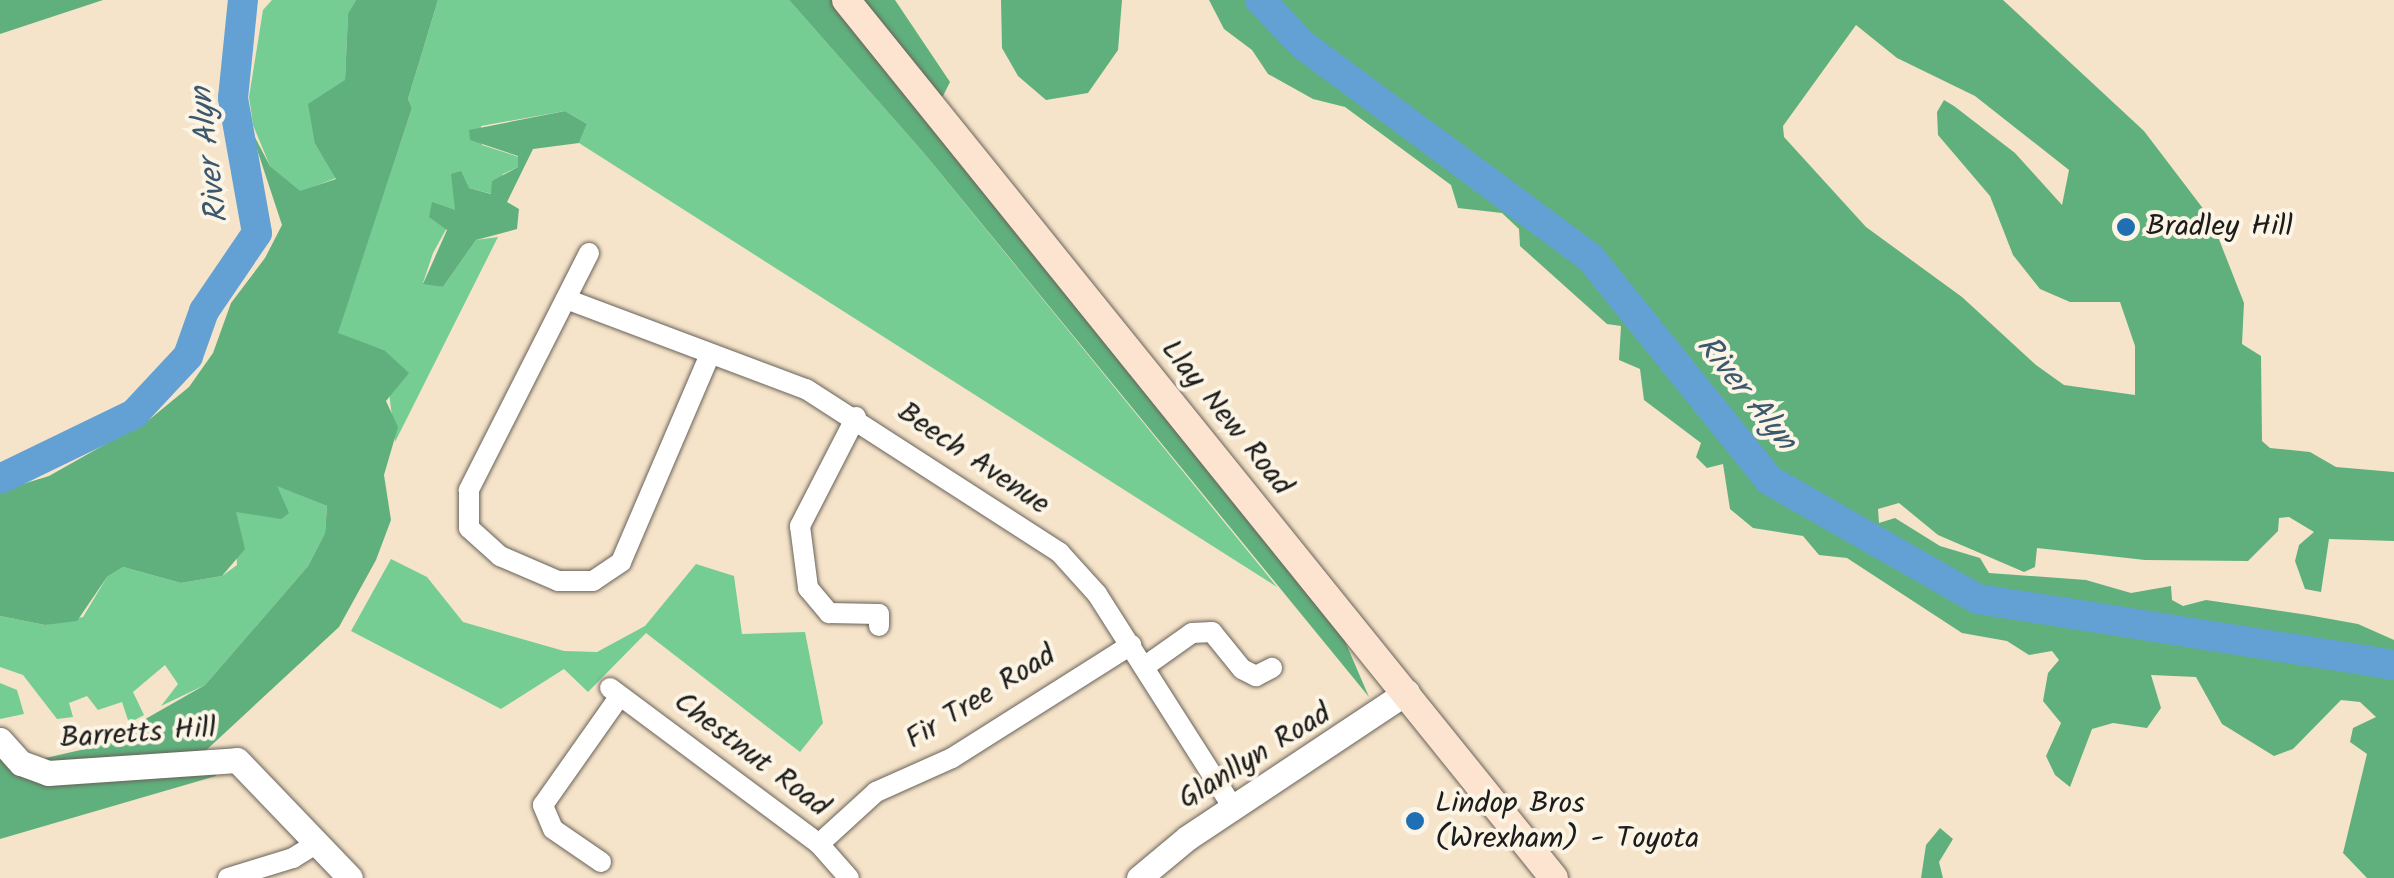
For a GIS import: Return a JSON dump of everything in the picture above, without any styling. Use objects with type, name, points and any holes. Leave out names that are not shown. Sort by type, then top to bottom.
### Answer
[{"type":"main road","name":"Llay New Road","points":[[846,0],[1554,878]]},
{"type":"street","points":[[588,252],[469,490],[469,528],[500,556],[558,581],[593,581],[621,562],[710,354]]},
{"type":"street","name":"Beech Avenue","points":[[566,299],[806,390],[856,418],[1060,553],[1130,644],[1234,809]]},
{"type":"street","points":[[856,418],[800,526],[808,588],[830,613],[879,613]]},
{"type":"street","points":[[1144,667],[1192,632],[1212,632],[1242,669],[1256,676],[1272,668]]},
{"type":"street","name":"Fir Tree Road","points":[[819,844],[876,792],[952,758],[1130,644]]},
{"type":"street","name":"Chestnut Road","points":[[598,856],[554,829],[543,805],[616,692],[819,844],[850,878]]},
{"type":"street","name":"Glanllyn Road","points":[[1139,878],[1407,692]]},
{"type":"street","name":"Barretts Hill","points":[[0,740],[21,764],[48,773],[236,760],[350,878]]},
{"type":"street","points":[[228,878],[293,858],[317,844]]},
{"type":"green space","points":[[0,0],[103,0],[0,34]]},
{"type":"green space","points":[[272,0],[356,0],[348,15],[345,80],[315,144],[336,178],[300,192],[270,166],[253,125],[249,97],[263,10]]},
{"type":"green space","points":[[356,0],[438,0],[408,99],[412,108],[338,333],[384,350],[409,373],[386,401],[398,427],[384,475],[391,520],[376,560],[339,627],[201,755],[49,768],[37,760],[98,746],[205,685],[308,566],[325,533],[327,506],[277,486],[289,513],[281,519],[236,512],[245,549],[222,576],[181,583],[123,567],[107,577],[77,621],[45,625],[0,616],[0,491],[49,476],[150,419],[189,387],[213,353],[231,303],[265,258],[282,225],[250,128],[270,166],[300,191],[336,179],[315,144],[308,104],[345,80],[348,14]]},
{"type":"green space","points":[[438,0],[789,0],[923,152],[1277,587],[579,143],[587,124],[565,111],[481,126],[482,145],[519,157],[518,167],[503,174],[492,194],[469,188],[433,253],[423,283],[443,287],[476,240],[498,237],[395,442],[384,350],[337,334],[412,108],[408,99]]},
{"type":"green space","points":[[789,0],[834,0],[1344,639],[1369,697],[923,152]]},
{"type":"green space","points":[[856,0],[895,0],[950,82],[943,96],[931,97]]},
{"type":"green space","points":[[1001,0],[1122,0],[1118,50],[1088,93],[1046,100],[1018,76],[1002,48]]},
{"type":"green space","points":[[1209,0],[2003,0],[2144,131],[2211,219],[2244,303],[2242,344],[2261,356],[2262,441],[2270,448],[2310,452],[2336,467],[2394,472],[2394,541],[2329,539],[2321,592],[2305,589],[2295,561],[2299,545],[2314,532],[2289,517],[2279,518],[2278,531],[2248,561],[2145,560],[2037,548],[2035,567],[2024,572],[1938,535],[1899,503],[1878,509],[1879,523],[1895,518],[1940,546],[1980,558],[1989,573],[2086,580],[2131,593],[2171,586],[2172,600],[2183,606],[2206,600],[2308,615],[2358,624],[2394,640],[2394,878],[2367,878],[2343,853],[2367,754],[2350,742],[2353,728],[2376,717],[2360,702],[2341,700],[2293,749],[2274,756],[2222,724],[2196,677],[2151,675],[2161,708],[2147,728],[2113,723],[2092,729],[2070,787],[2055,775],[2046,756],[2061,723],[2043,701],[2048,673],[2059,660],[2052,651],[2029,655],[2007,641],[1962,633],[1847,558],[1819,555],[1803,536],[1753,528],[1730,509],[1723,464],[1707,468],[1696,457],[1701,443],[1644,400],[1640,369],[1619,360],[1621,326],[1607,324],[1520,246],[1519,229],[1502,213],[1458,208],[1451,185],[1345,107],[1313,99],[1268,74],[1252,50],[1224,29]],"holes":[[[1856,25],[1897,58],[1975,96],[2069,170],[2062,205],[2015,153],[1954,106],[1944,100],[1937,112],[1938,135],[1990,196],[2013,255],[2040,289],[2070,302],[2120,302],[2135,346],[2135,395],[2064,385],[2036,365],[1962,297],[1866,227],[1784,137],[1783,126]]]},
{"type":"green space","points":[[565,111],[587,124],[579,143],[533,149],[507,202],[519,209],[517,229],[476,240],[443,287],[423,284],[447,230],[429,217],[432,202],[455,210],[451,174],[461,171],[469,188],[491,194],[492,181],[518,167],[518,156],[470,140],[469,130]]},
{"type":"green space","points":[[276,485],[327,506],[325,533],[308,566],[205,685],[161,706],[178,684],[165,665],[133,692],[144,715],[129,723],[122,702],[98,710],[87,696],[69,703],[73,717],[57,719],[23,675],[0,667],[0,616],[45,625],[83,617],[107,577],[123,567],[181,583],[222,576],[237,565],[235,511],[277,515]]},
{"type":"green space","points":[[391,559],[427,577],[463,622],[564,651],[597,652],[645,626],[696,564],[734,576],[742,634],[805,632],[823,723],[800,752],[646,633],[588,692],[564,669],[501,709],[351,631]]},
{"type":"green space","points":[[0,683],[17,690],[24,714],[0,719]]},
{"type":"green space","points":[[0,749],[15,772],[216,763],[216,776],[0,839]]},
{"type":"green space","points":[[1940,828],[1953,839],[1939,862],[1943,878],[1921,878],[1926,845]]},
{"type":"waterway","name":"River Alyn","points":[[0,479],[134,414],[188,356],[204,311],[257,233],[233,98],[243,0]]},
{"type":"waterway","name":"River Alyn","points":[[1260,0],[1303,45],[1590,257],[1769,480],[1978,599],[2394,665]]},
{"type":"place","name":"Bradley Hill","points":[[2126,227]]},
{"type":"place","name":"Lindop Bros (Wrexham) - Toyota","points":[[1415,821]]}]
